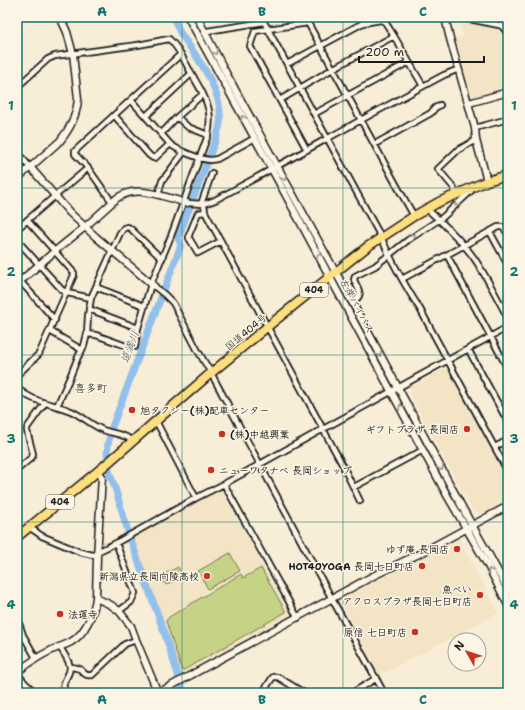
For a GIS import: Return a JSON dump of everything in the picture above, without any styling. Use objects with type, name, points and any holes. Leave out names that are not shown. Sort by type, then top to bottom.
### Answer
[{"type":"highway","name":"国道404号","points":[[17,537],[267,327],[367,247],[427,209],[487,181],[507,176]]},
{"type":"street","points":[[17,179],[65,136],[70,129],[78,105],[73,54],[67,32],[60,17]]},
{"type":"street","name":"左岸バイパス","points":[[188,17],[254,138],[274,168]]},
{"type":"street","name":"左岸バイパス","points":[[197,17],[274,168],[333,275],[375,361],[395,389],[468,518],[470,527],[487,564],[508,605]]},
{"type":"street","points":[[445,17],[448,35],[469,103],[475,128],[476,140],[487,181]]},
{"type":"street","points":[[459,17],[500,24],[508,34]]},
{"type":"street","points":[[287,64],[363,23],[381,20],[394,36],[423,86]]},
{"type":"street","points":[[207,31],[264,22],[508,472]]},
{"type":"street","points":[[307,150],[250,46],[255,31],[308,23],[414,216]]},
{"type":"street","points":[[280,100],[334,68],[394,36]]},
{"type":"street","points":[[17,87],[48,59],[55,56],[138,45],[169,39],[181,54],[207,104],[210,117],[208,135],[185,203],[144,306],[135,347],[132,348],[96,335],[87,334]]},
{"type":"street","points":[[112,202],[88,168],[75,154],[75,151],[181,54]]},
{"type":"street","points":[[314,114],[409,62]]},
{"type":"street","points":[[55,320],[18,283],[85,227],[112,202],[123,195],[140,191],[185,203],[201,204],[214,200],[361,119],[444,75],[459,69]]},
{"type":"street","points":[[146,116],[192,74]]},
{"type":"street","points":[[469,103],[508,92]]},
{"type":"street","points":[[161,134],[203,94]]},
{"type":"street","points":[[131,100],[170,144],[175,148],[200,158],[212,160],[217,159],[254,138]]},
{"type":"street","points":[[375,144],[431,113],[440,105]]},
{"type":"street","points":[[114,115],[152,157],[155,158],[170,144]]},
{"type":"street","points":[[178,117],[188,127],[208,135]]},
{"type":"street","points":[[475,128],[508,119]]},
{"type":"street","points":[[456,195],[454,188],[438,169],[458,150],[476,140]]},
{"type":"street","points":[[17,152],[70,213],[112,251],[165,295],[173,304],[198,351],[212,373],[332,599],[384,693]]},
{"type":"street","points":[[158,195],[162,180],[184,152]]},
{"type":"street","points":[[17,230],[88,168]]},
{"type":"street","points":[[212,173],[201,204],[360,500]]},
{"type":"street","points":[[352,302],[360,295],[354,280],[356,276],[375,266],[408,240],[439,220],[475,187]]},
{"type":"street","points":[[427,209],[464,245],[475,259],[508,318]]},
{"type":"street","points":[[205,212],[198,213],[189,238],[198,253],[221,241]]},
{"type":"street","points":[[17,375],[39,354],[74,275],[74,273],[28,220]]},
{"type":"street","points":[[56,406],[84,346],[87,334],[91,298],[124,228],[128,227],[132,229],[162,259]]},
{"type":"street","points":[[402,279],[498,227],[502,227],[508,233]]},
{"type":"street","points":[[490,232],[508,265]]},
{"type":"street","points":[[17,240],[62,290],[67,293],[91,298]]},
{"type":"street","points":[[447,255],[508,369]]},
{"type":"street","name":"左岸バイパス","points":[[333,275],[352,302],[393,380],[395,389],[423,450],[508,590]]},
{"type":"street","points":[[96,287],[144,306]]},
{"type":"street","points":[[89,309],[138,328]]},
{"type":"street","points":[[29,527],[42,536],[80,552],[97,554],[508,327]]},
{"type":"street","points":[[50,331],[82,350]]},
{"type":"street","points":[[468,349],[508,422]]},
{"type":"street","points":[[17,388],[29,397],[73,412],[97,427],[129,438],[132,441]]},
{"type":"street","points":[[17,470],[34,454],[27,431],[45,403]]},
{"type":"street","points":[[156,421],[196,498]]},
{"type":"street","points":[[495,447],[508,440]]},
{"type":"street","points":[[354,487],[423,450]]},
{"type":"street","points":[[36,693],[17,673],[36,658],[74,640],[83,629],[92,612],[96,598],[102,477],[100,468]]},
{"type":"street","points":[[224,484],[298,618]]},
{"type":"street","points":[[96,598],[111,605],[119,611],[131,626],[158,693],[373,576],[423,552],[508,506]]},
{"type":"street","points":[[116,543],[135,593],[131,602],[119,611]]},
{"type":"street","points":[[17,617],[23,635],[36,658]]},
{"type":"street","points":[[70,667],[80,670],[83,674],[88,676],[92,675],[125,644],[136,640]]},
{"type":"street","points":[[60,647],[70,667],[63,687],[66,693]]},
{"type":"street","points":[[266,693],[263,692],[272,677],[278,677],[304,693]]},
{"type":"street","points":[[352,693],[377,678]]},
{"type":"shaded area","points":[[472,17],[508,17],[508,29],[503,22]]},
{"type":"shaded area","points":[[459,19],[499,27],[503,29],[508,36],[508,89],[472,99],[469,97],[455,39],[463,36]]},
{"type":"shaded area","points":[[444,369],[451,371],[508,482],[508,501],[483,514],[473,511],[410,395],[412,387]]},
{"type":"shaded area","name":"新潟県立長岡向陵高校","points":[[220,489],[291,614],[181,676],[132,537]]},
{"type":"shaded area","points":[[458,539],[498,611],[497,614],[462,632],[447,632],[447,640],[380,675],[341,600],[369,584]]},
{"type":"green space","points":[[230,553],[240,571],[208,589],[198,571]]},
{"type":"green space","points":[[178,567],[183,576],[166,585],[161,576]]},
{"type":"green space","points":[[261,568],[286,612],[182,671],[166,621],[169,617],[241,574],[243,578]]},
{"type":"waterway","name":"道満川","points":[[173,17],[181,34],[202,65],[214,88],[218,100],[220,124],[217,136],[178,238],[181,245],[112,427],[107,453],[109,471],[130,538],[163,629],[184,693]]},
{"type":"place","name":"旭タクシー(株)配車センター","points":[[132,410]]},
{"type":"place","name":"ギフトプラザ 長岡店","points":[[467,429]]},
{"type":"place","name":"(株)中越興業","points":[[222,434]]},
{"type":"place","name":"ニューワタナベ 長岡ショップ","points":[[211,470]]},
{"type":"place","name":"ゆず庵 長岡店","points":[[457,549]]},
{"type":"place","name":"HOT40YOGA 長岡七日町店","points":[[422,566]]},
{"type":"place","name":"新潟県立長岡向陵高校","points":[[207,576]]},
{"type":"place","name":"魚べい アクロスプラザ長岡七日町店","points":[[480,595]]},
{"type":"place","name":"法蓮寺","points":[[60,614]]},
{"type":"place","name":"原信 七日町店","points":[[415,632]]},
{"type":"district","name":"喜多町","points":[[91,388]]}]
